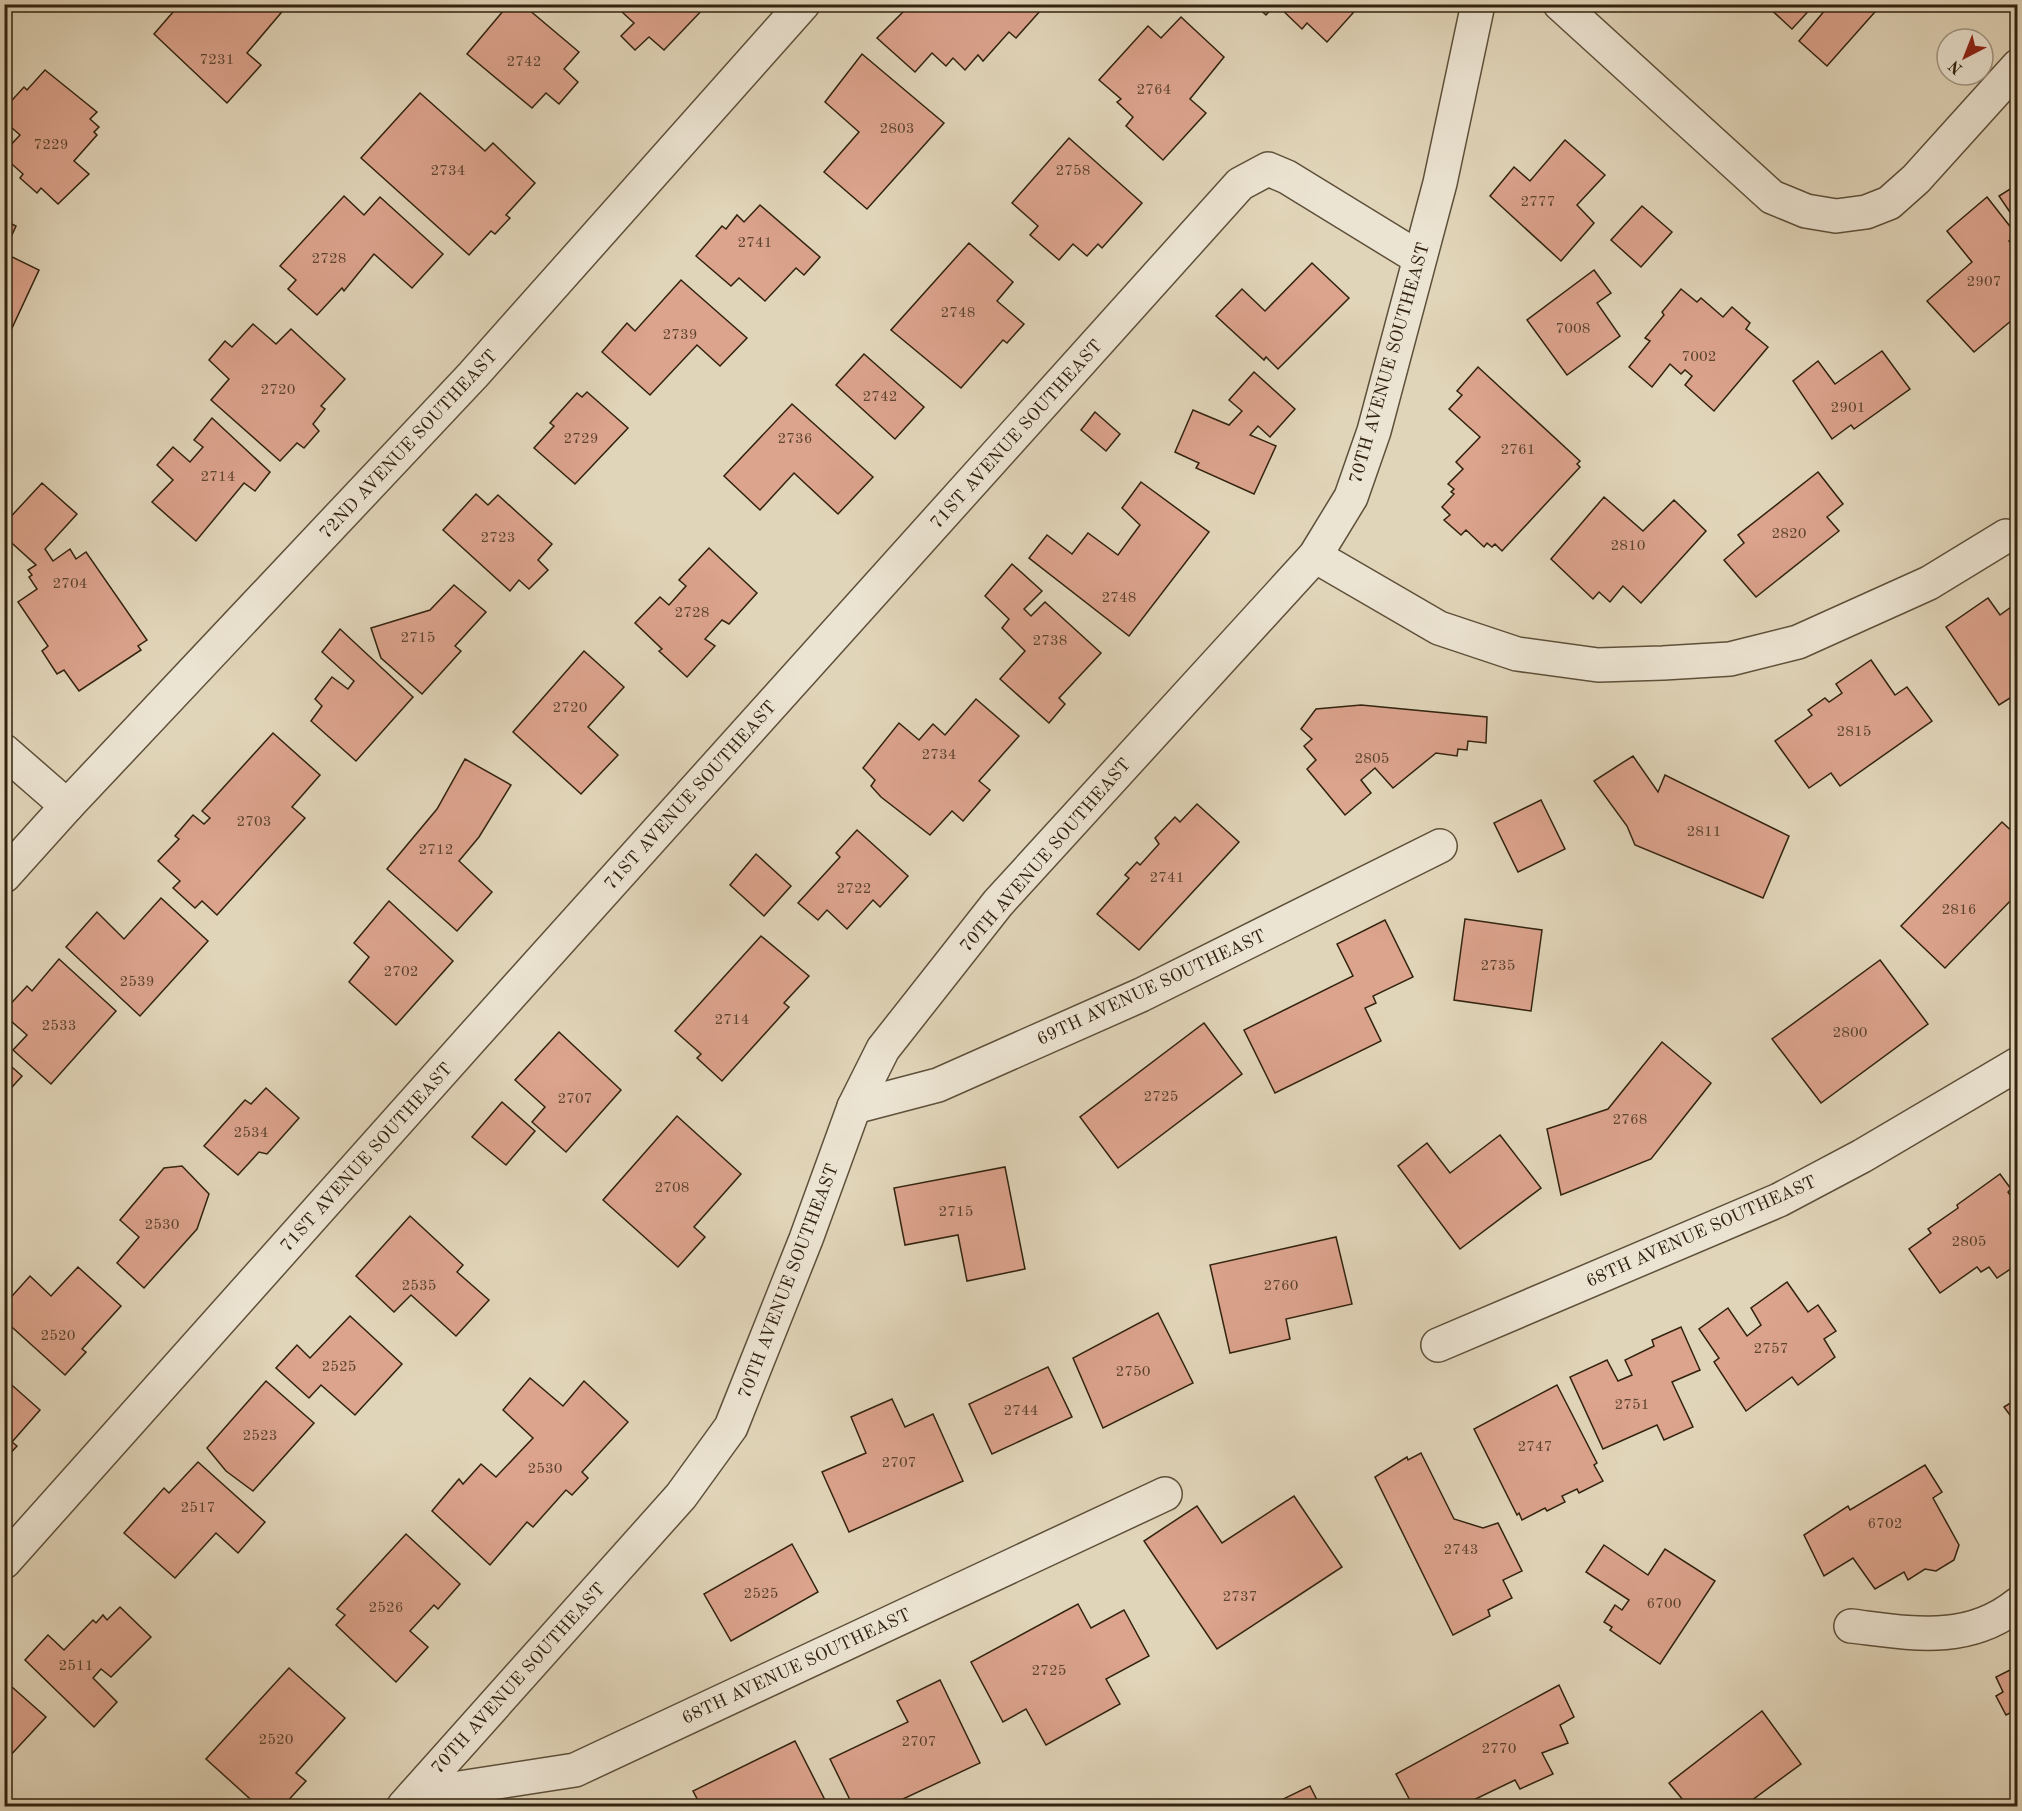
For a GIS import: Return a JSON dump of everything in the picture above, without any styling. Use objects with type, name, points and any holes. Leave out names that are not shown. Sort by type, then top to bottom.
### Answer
[{"type":"street","name":"72ND AVENUE SOUTHEAST","points":[[4,876],[67,806],[473,375],[803,4]]},
{"type":"street","name":"70TH AVENUE SOUTHEAST","points":[[409,1801],[681,1496],[731,1427],[806,1239],[854,1107],[883,1049],[998,903],[1315,556],[1351,498],[1374,431],[1440,183],[1478,4]]},
{"type":"street","points":[[1560,4],[1772,197],[1806,211],[1836,216],[1866,212],[1889,202],[1916,179],[2018,66]]},
{"type":"street","name":"71ST AVENUE SOUTHEAST","points":[[4,1562],[1240,184],[1268,169],[1287,177],[1419,258]]},
{"type":"street","points":[[1315,556],[1439,628],[1517,654],[1598,665],[1730,659],[1798,642],[1929,583],[2006,536]]},
{"type":"street","points":[[4,751],[67,806]]},
{"type":"street","name":"69TH AVENUE SOUTHEAST","points":[[854,1107],[938,1085],[1141,995],[1440,846]]},
{"type":"street","name":"68TH AVENUE SOUTHEAST","points":[[1438,1345],[1779,1200],[1862,1156],[2018,1064]]},
{"type":"street","name":"68TH AVENUE SOUTHEAST","points":[[409,1801],[575,1770],[1165,1494]]},
{"type":"street","points":[[1851,1626],[1926,1633],[1972,1630],[2018,1604]]},
{"type":"building","points":[[180,4],[283,4],[286,7],[247,53],[261,65],[227,103],[154,34]]},
{"type":"building","points":[[509,4],[522,4],[579,52],[564,69],[578,82],[559,104],[546,93],[532,108],[467,54]]},
{"type":"building","points":[[629,4],[704,4],[706,6],[664,50],[649,37],[635,50],[621,36],[634,23],[622,12]]},
{"type":"building","points":[[911,4],[1035,4],[1041,10],[1016,38],[1009,32],[983,61],[978,55],[965,70],[953,58],[946,66],[932,53],[915,72],[877,38]]},
{"type":"building","points":[[1254,4],[1276,4],[1266,15]]},
{"type":"building","points":[[1276,4],[1361,4],[1327,42],[1307,23],[1302,29]]},
{"type":"building","points":[[1765,4],[1815,4],[1792,29]]},
{"type":"building","points":[[1821,4],[1882,4],[1827,66],[1799,41],[1826,9]]},
{"type":"building","points":[[1181,17],[1224,57],[1190,99],[1206,113],[1163,160],[1126,126],[1133,117],[1117,102],[1121,99],[1099,80],[1148,26],[1161,38]]},
{"type":"building","points":[[862,54],[944,123],[867,209],[824,172],[859,132],[825,102]]},
{"type":"building","points":[[45,70],[97,112],[90,119],[99,127],[94,132],[97,135],[74,161],[89,174],[58,204],[41,188],[37,193],[20,178],[23,174],[4,157],[4,152],[20,135],[4,121],[4,109],[24,87],[27,90]]},
{"type":"building","points":[[420,93],[485,151],[493,143],[535,183],[506,215],[510,218],[495,234],[491,231],[469,255],[361,158]]},
{"type":"building","points":[[1069,138],[1142,203],[1102,248],[1098,244],[1087,256],[1073,244],[1059,260],[1030,235],[1038,226],[1012,203]]},
{"type":"building","points":[[1565,140],[1605,175],[1577,205],[1594,223],[1561,261],[1490,196],[1514,167],[1530,181]]},
{"type":"building","points":[[2018,184],[2018,224],[1999,196]]},
{"type":"building","points":[[344,196],[364,215],[380,197],[443,254],[412,288],[374,254],[344,291],[342,288],[317,315],[288,289],[296,280],[280,266]]},
{"type":"building","points":[[1987,197],[2016,234],[2009,241],[2018,251],[2018,315],[1974,352],[1927,301],[1972,262],[1947,231]]},
{"type":"building","points":[[760,205],[820,257],[804,275],[796,268],[765,301],[739,278],[731,286],[696,256],[722,226],[726,229],[737,215],[744,222]]},
{"type":"building","points":[[1642,206],[1672,232],[1641,267],[1611,240]]},
{"type":"building","points":[[4,220],[16,226],[4,252]]},
{"type":"building","points":[[969,243],[1013,282],[997,301],[1024,324],[1007,343],[1003,340],[961,388],[891,330]]},
{"type":"building","points":[[4,253],[39,270],[12,328],[4,325]]},
{"type":"building","points":[[1312,263],[1349,298],[1278,369],[1266,357],[1264,360],[1216,316],[1242,289],[1265,311]]},
{"type":"building","points":[[1594,270],[1611,293],[1597,303],[1620,336],[1567,375],[1527,320]]},
{"type":"building","points":[[681,280],[747,338],[720,366],[697,345],[650,395],[602,352],[627,323],[635,331]]},
{"type":"building","points":[[1681,289],[1697,302],[1701,298],[1723,317],[1732,307],[1750,323],[1746,329],[1768,347],[1714,411],[1685,385],[1692,376],[1685,370],[1681,374],[1670,364],[1652,387],[1629,367],[1650,341],[1645,338],[1664,315],[1662,312]]},
{"type":"building","points":[[253,324],[276,344],[291,329],[345,379],[321,406],[325,409],[313,424],[319,431],[304,448],[297,443],[280,461],[211,400],[229,379],[209,360],[225,341],[232,347]]},
{"type":"building","points":[[1882,351],[1910,389],[1854,429],[1851,425],[1832,439],[1793,381],[1818,361],[1835,384]]},
{"type":"building","points":[[864,354],[924,407],[895,439],[836,385]]},
{"type":"building","points":[[1478,367],[1580,461],[1577,464],[1580,467],[1502,551],[1495,544],[1492,547],[1487,543],[1484,547],[1466,530],[1461,535],[1444,520],[1450,515],[1442,507],[1454,494],[1451,492],[1454,489],[1448,484],[1463,469],[1456,462],[1480,437],[1449,409],[1462,395],[1457,391]]},
{"type":"building","points":[[1254,372],[1295,409],[1270,437],[1258,426],[1250,435],[1276,446],[1254,494],[1196,468],[1199,463],[1175,452],[1193,410],[1229,425],[1242,411],[1229,400]]},
{"type":"building","points":[[587,392],[628,428],[575,484],[534,448],[554,426],[550,423],[577,393],[582,397]]},
{"type":"building","points":[[792,404],[873,477],[838,514],[794,473],[760,510],[724,476]]},
{"type":"building","points":[[1095,412],[1120,434],[1106,451],[1081,430]]},
{"type":"building","points":[[212,418],[270,472],[255,491],[244,483],[196,541],[152,502],[173,480],[157,465],[173,447],[190,462],[203,447],[194,440]]},
{"type":"building","points":[[1818,472],[1843,504],[1827,517],[1839,531],[1756,597],[1724,560],[1744,543],[1738,535]]},
{"type":"building","points":[[1141,482],[1209,532],[1129,636],[1029,558],[1047,535],[1072,554],[1088,533],[1118,555],[1140,525],[1122,508]]},
{"type":"building","points":[[42,483],[77,514],[45,549],[53,561],[70,549],[76,559],[86,552],[147,640],[138,646],[141,650],[79,691],[64,670],[57,674],[42,651],[48,646],[18,602],[37,589],[29,577],[32,575],[28,570],[36,565],[4,536],[4,524]]},
{"type":"building","points":[[476,494],[488,505],[498,495],[552,544],[538,560],[548,570],[529,589],[519,580],[510,591],[443,530]]},
{"type":"building","points":[[1604,497],[1643,531],[1674,500],[1706,531],[1641,603],[1623,586],[1610,602],[1599,592],[1593,599],[1551,559]]},
{"type":"building","points":[[709,548],[757,593],[729,624],[722,620],[705,639],[715,646],[687,677],[659,651],[662,649],[635,623],[660,597],[669,605],[686,586],[679,580]]},
{"type":"building","points":[[1012,564],[1042,591],[1024,609],[1031,616],[1045,602],[1101,653],[1059,698],[1065,704],[1049,723],[1000,679],[1025,651],[1002,628],[1009,619],[985,596]]},
{"type":"building","points":[[454,585],[486,612],[455,646],[461,651],[422,694],[381,658],[371,628],[430,610]]},
{"type":"building","points":[[1988,598],[2000,615],[2018,602],[2018,693],[1999,705],[1946,627]]},
{"type":"building","points":[[340,629],[413,697],[356,761],[311,721],[322,706],[315,699],[332,677],[348,689],[354,681],[322,652]]},
{"type":"building","points":[[584,651],[624,687],[588,727],[618,755],[581,794],[513,732]]},
{"type":"building","points":[[1871,660],[1895,695],[1907,687],[1932,721],[1840,786],[1831,773],[1809,788],[1775,741],[1812,715],[1808,710],[1825,698],[1829,702],[1842,693],[1836,684]]},
{"type":"building","points":[[976,699],[1019,736],[979,781],[990,790],[963,821],[952,811],[930,835],[881,797],[871,786],[875,780],[863,768],[899,723],[919,740],[933,724],[945,735]]},
{"type":"building","points":[[1361,705],[1487,717],[1486,743],[1468,741],[1467,750],[1458,749],[1457,756],[1436,753],[1393,788],[1375,768],[1361,780],[1371,793],[1345,815],[1307,769],[1316,760],[1304,746],[1312,739],[1301,729],[1316,709]]},
{"type":"building","points":[[273,733],[320,775],[292,807],[305,818],[217,915],[202,901],[195,908],[173,888],[180,881],[158,861],[179,839],[175,836],[193,815],[204,824],[210,818],[202,811]]},
{"type":"building","points":[[1633,756],[1658,792],[1665,775],[1789,836],[1763,898],[1635,845],[1627,826],[1594,781]]},
{"type":"building","points":[[465,759],[511,785],[479,837],[459,861],[492,892],[457,931],[387,869],[437,809]]},
{"type":"building","points":[[1541,800],[1565,849],[1518,872],[1494,823]]},
{"type":"building","points":[[1197,804],[1239,842],[1139,950],[1097,914],[1129,878],[1125,875],[1137,862],[1140,865],[1159,844],[1155,838],[1175,817],[1180,822]]},
{"type":"building","points":[[2002,822],[2018,837],[2018,893],[1945,968],[1901,926]]},
{"type":"building","points":[[857,830],[908,876],[880,907],[873,900],[847,929],[827,910],[818,920],[798,903],[840,857],[836,853]]},
{"type":"building","points":[[756,854],[791,886],[764,916],[730,885]]},
{"type":"building","points":[[161,898],[208,941],[140,1016],[66,947],[97,912],[124,939]]},
{"type":"building","points":[[389,901],[453,961],[396,1025],[349,982],[369,957],[354,943]]},
{"type":"building","points":[[1465,919],[1542,930],[1531,1011],[1454,1000]]},
{"type":"building","points":[[1385,920],[1413,977],[1373,996],[1376,1003],[1365,1008],[1381,1041],[1275,1093],[1244,1030],[1353,976],[1337,944]]},
{"type":"building","points":[[761,936],[809,976],[784,1003],[789,1007],[722,1081],[697,1058],[701,1054],[675,1031]]},
{"type":"building","points":[[59,959],[116,1011],[51,1084],[13,1050],[27,1035],[4,1015],[4,1011],[27,986],[32,991]]},
{"type":"building","points":[[1880,960],[1928,1024],[1821,1103],[1772,1039]]},
{"type":"building","points":[[1204,1023],[1242,1074],[1118,1168],[1080,1117]]},
{"type":"building","points":[[559,1032],[621,1090],[566,1152],[532,1122],[545,1107],[515,1080]]},
{"type":"building","points":[[1662,1042],[1711,1083],[1651,1159],[1561,1195],[1547,1129],[1608,1109]]},
{"type":"building","points":[[4,1060],[22,1076],[4,1096]]},
{"type":"building","points":[[266,1088],[299,1118],[267,1154],[259,1152],[238,1175],[204,1146],[245,1100],[251,1104]]},
{"type":"building","points":[[502,1102],[535,1131],[506,1165],[472,1137]]},
{"type":"building","points":[[677,1116],[741,1174],[694,1227],[705,1237],[678,1267],[603,1200]]},
{"type":"building","points":[[1500,1135],[1541,1188],[1460,1249],[1398,1166],[1427,1143],[1450,1173]]},
{"type":"building","points":[[182,1166],[209,1194],[197,1229],[144,1288],[117,1263],[139,1237],[120,1220],[164,1168]]},
{"type":"building","points":[[1005,1167],[1025,1269],[967,1281],[958,1235],[905,1245],[894,1188]]},
{"type":"building","points":[[2000,1174],[2011,1189],[2008,1192],[2018,1206],[2018,1264],[1997,1278],[1989,1267],[1981,1272],[1977,1267],[1940,1293],[1909,1249],[1931,1233],[1928,1229],[1958,1208],[1957,1205]]},
{"type":"building","points":[[410,1216],[463,1265],[457,1272],[489,1300],[456,1336],[411,1295],[394,1312],[356,1276]]},
{"type":"building","points":[[1336,1237],[1352,1304],[1286,1319],[1290,1339],[1230,1353],[1210,1265]]},
{"type":"building","points":[[78,1267],[121,1306],[82,1349],[86,1352],[65,1375],[4,1320],[4,1305],[30,1276],[51,1296]]},
{"type":"building","points":[[1787,1282],[1808,1312],[1818,1305],[1836,1331],[1824,1339],[1835,1357],[1798,1385],[1792,1377],[1746,1411],[1714,1362],[1719,1358],[1699,1329],[1728,1308],[1747,1336],[1761,1325],[1751,1308]]},
{"type":"building","points":[[1158,1313],[1193,1383],[1103,1428],[1073,1358]]},
{"type":"building","points":[[350,1316],[402,1364],[355,1415],[321,1385],[309,1398],[276,1368],[297,1345],[310,1358]]},
{"type":"building","points":[[1681,1327],[1700,1370],[1672,1382],[1693,1427],[1664,1440],[1657,1425],[1603,1449],[1570,1377],[1607,1360],[1618,1381],[1632,1375],[1625,1360],[1654,1346],[1652,1340]]},
{"type":"building","points":[[1048,1367],[1072,1417],[992,1454],[969,1404]]},
{"type":"building","points":[[530,1378],[563,1406],[584,1381],[628,1422],[582,1472],[588,1478],[572,1495],[566,1490],[533,1527],[527,1522],[490,1565],[432,1511],[459,1479],[463,1484],[481,1464],[496,1477],[533,1438],[503,1410]]},
{"type":"building","points":[[5,1379],[40,1410],[12,1442],[17,1446],[4,1460]]},
{"type":"building","points":[[266,1381],[314,1423],[253,1491],[226,1471],[207,1448]]},
{"type":"building","points":[[1557,1385],[1597,1463],[1594,1465],[1603,1481],[1579,1493],[1577,1489],[1562,1496],[1565,1502],[1547,1511],[1545,1508],[1522,1520],[1519,1513],[1517,1515],[1474,1429]]},
{"type":"building","points":[[2018,1398],[2018,1426],[2004,1407]]},
{"type":"building","points":[[892,1399],[905,1427],[933,1414],[963,1481],[849,1532],[822,1472],[866,1453],[851,1417]]},
{"type":"building","points":[[1421,1453],[1454,1519],[1483,1528],[1498,1523],[1522,1571],[1503,1580],[1512,1598],[1488,1610],[1490,1616],[1453,1635],[1375,1477],[1407,1457],[1408,1460]]},
{"type":"building","points":[[198,1462],[265,1522],[238,1553],[216,1533],[175,1578],[124,1533],[164,1488],[169,1493]]},
{"type":"building","points":[[1925,1465],[1942,1492],[1933,1498],[1959,1545],[1954,1560],[1936,1571],[1925,1569],[1908,1580],[1904,1572],[1875,1589],[1853,1558],[1824,1576],[1804,1535],[1848,1506],[1850,1510]]},
{"type":"building","points":[[1294,1496],[1342,1567],[1217,1649],[1144,1541],[1197,1506],[1222,1543]]},
{"type":"building","points":[[406,1534],[460,1584],[438,1609],[434,1605],[410,1631],[428,1647],[396,1682],[336,1625],[345,1615],[337,1609]]},
{"type":"building","points":[[792,1544],[818,1592],[731,1641],[704,1594]]},
{"type":"building","points":[[1604,1545],[1648,1575],[1665,1549],[1715,1581],[1660,1664],[1610,1630],[1612,1627],[1604,1622],[1615,1605],[1622,1610],[1629,1600],[1586,1572]]},
{"type":"building","points":[[1078,1604],[1091,1628],[1124,1610],[1149,1656],[1106,1679],[1120,1704],[1046,1745],[1026,1709],[1003,1722],[971,1662]]},
{"type":"building","points":[[120,1607],[151,1637],[111,1677],[101,1669],[93,1678],[117,1702],[94,1727],[25,1660],[48,1635],[64,1650],[93,1620],[96,1623],[103,1615],[107,1620]]},
{"type":"building","points":[[2018,1666],[2018,1723],[2012,1712],[2006,1715],[1996,1696],[2003,1692],[1996,1677]]},
{"type":"building","points":[[289,1668],[345,1718],[296,1773],[306,1781],[283,1806],[258,1806],[206,1759]]},
{"type":"building","points":[[4,1680],[46,1717],[7,1759],[4,1757]]},
{"type":"building","points":[[940,1680],[980,1763],[888,1806],[853,1806],[830,1759],[908,1722],[897,1701]]},
{"type":"building","points":[[1559,1685],[1574,1717],[1560,1725],[1568,1743],[1542,1753],[1553,1774],[1520,1789],[1515,1780],[1461,1806],[1413,1806],[1396,1774]]},
{"type":"building","points":[[1762,1711],[1801,1764],[1744,1806],[1688,1806],[1669,1783]]},
{"type":"building","points":[[795,1741],[828,1806],[701,1806],[693,1791]]},
{"type":"building","points":[[1310,1786],[1320,1806],[1269,1806]]}]
